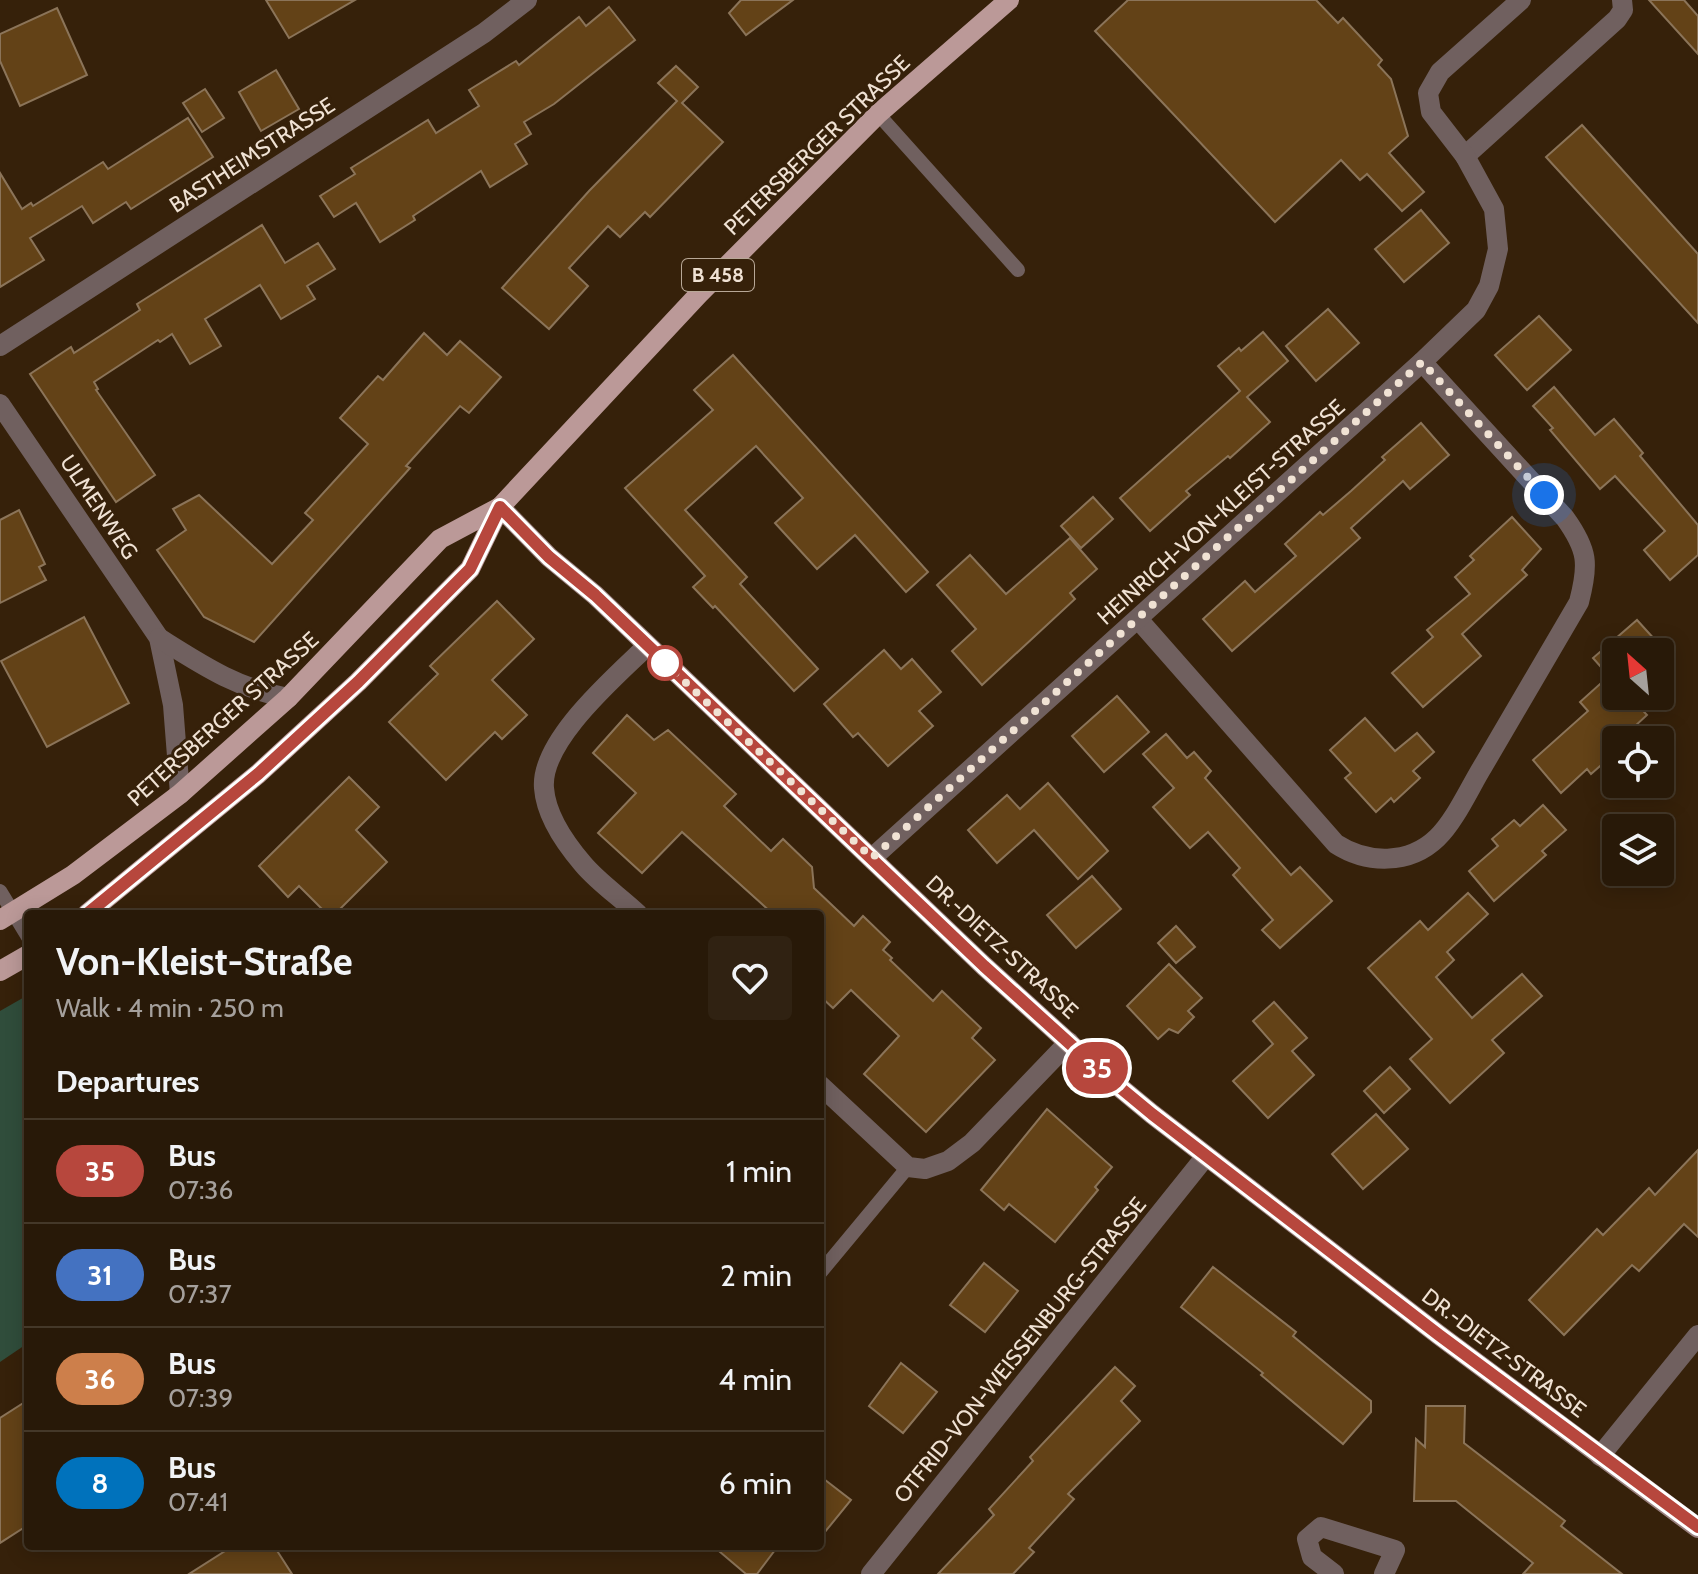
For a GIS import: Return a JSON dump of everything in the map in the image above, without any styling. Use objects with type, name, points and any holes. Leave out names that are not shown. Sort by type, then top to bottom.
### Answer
[{"type":"main road","name":"PETERSBERGER STRASSE","points":[[92,910],[258,774],[358,682],[470,569],[500,507],[699,294],[878,114],[1009,0]]},
{"type":"main road","name":"PETERSBERGER STRASSE","points":[[7,916],[73,875],[180,794],[288,698],[440,539],[500,507]]},
{"type":"main road","name":"DR.-DIETZ-STRASSE","points":[[500,507],[549,557],[595,595],[984,966],[1152,1114],[1698,1528]]},
{"type":"main road","points":[[0,971],[24,957]]},
{"type":"street","name":"BASTHEIMSTRASSE","points":[[0,346],[484,33],[527,0]]},
{"type":"street","name":"HEINRICH-VON-KLEIST-STRASSE","points":[[872,858],[1476,310],[1494,269],[1498,230],[1494,209],[1465,156],[1431,112],[1428,93],[1440,72],[1521,0]]},
{"type":"street","points":[[1465,156],[1617,19],[1623,10],[1622,0]]},
{"type":"street","points":[[1138,619],[1336,844],[1350,853],[1385,860],[1421,849],[1438,838],[1579,602],[1587,564],[1577,534],[1565,518],[1422,362]]},
{"type":"street","name":"ULMENWEG","points":[[0,404],[159,638],[173,705],[180,794]]},
{"type":"street","name":"ULMENWEG","points":[[159,638],[231,682],[261,693],[288,698]]},
{"type":"street","points":[[634,910],[584,865],[554,823],[544,788],[546,765],[563,733],[647,646]]},
{"type":"street","points":[[824,1089],[908,1167],[925,1169],[948,1161],[972,1143],[1069,1042]]},
{"type":"street","name":"OTFRID-VON-WEISSENBURG-STRASSE","points":[[871,1574],[1206,1156]]},
{"type":"street","points":[[1600,1456],[1698,1335]]},
{"type":"street","points":[[1334,1574],[1312,1557],[1307,1539],[1321,1527],[1395,1550],[1384,1574]]},
{"type":"lane","points":[[878,114],[1018,270]]},
{"type":"lane","points":[[0,891],[7,916],[24,933]]},
{"type":"lane","points":[[824,1268],[908,1167]]},
{"type":"green space","points":[[24,997],[24,1346],[0,1362],[0,1011]]},
{"type":"building","points":[[266,0],[355,0],[289,38]]},
{"type":"building","points":[[741,0],[793,0],[746,35],[729,13]]},
{"type":"building","points":[[1128,0],[1316,0],[1338,23],[1343,18],[1382,60],[1378,65],[1391,79],[1408,136],[1389,153],[1424,192],[1402,211],[1367,174],[1360,180],[1341,160],[1275,222],[1095,31]]},
{"type":"building","points":[[1649,0],[1684,0],[1698,16],[1698,54]]},
{"type":"building","points":[[609,7],[635,40],[554,104],[524,122],[531,134],[515,144],[527,164],[490,187],[481,171],[380,242],[356,203],[334,217],[320,196],[355,174],[351,168],[428,120],[436,133],[479,106],[469,90],[516,61],[519,65],[579,17],[586,26]]},
{"type":"building","points":[[57,8],[87,75],[20,106],[0,61],[0,34]]},
{"type":"building","points":[[676,66],[698,87],[682,103],[723,142],[650,217],[645,212],[620,237],[608,226],[569,268],[588,286],[549,329],[502,288],[589,191],[677,101],[658,83]]},
{"type":"building","points":[[276,70],[299,109],[261,131],[239,92]]},
{"type":"building","points":[[205,89],[224,118],[202,132],[183,103]]},
{"type":"building","points":[[188,118],[213,157],[131,209],[126,202],[93,223],[82,206],[30,238],[44,260],[0,287],[0,173],[22,209],[31,203],[33,206],[103,162],[108,169]]},
{"type":"building","points":[[1582,125],[1698,254],[1698,323],[1546,157]]},
{"type":"building","points":[[1421,210],[1449,243],[1404,282],[1375,249]]},
{"type":"building","points":[[262,225],[285,263],[318,243],[335,269],[307,286],[315,299],[281,319],[260,285],[205,319],[221,346],[190,364],[172,334],[94,382],[96,390],[155,475],[116,502],[30,374],[71,347],[74,353],[140,310],[137,304]]},
{"type":"building","points":[[1328,309],[1359,343],[1316,381],[1286,346]]},
{"type":"building","points":[[1539,316],[1571,350],[1527,390],[1495,355]]},
{"type":"building","points":[[1263,332],[1288,361],[1247,397],[1270,422],[1230,458],[1228,456],[1186,491],[1190,495],[1150,531],[1120,498],[1240,391],[1218,366]]},
{"type":"building","points":[[424,333],[447,355],[460,341],[501,377],[469,413],[460,406],[406,466],[410,468],[254,642],[204,617],[157,550],[186,530],[173,509],[199,495],[272,564],[313,520],[305,513],[368,444],[340,418],[378,376],[383,380]]},
{"type":"building","points":[[733,355],[928,572],[906,592],[855,535],[817,569],[775,523],[803,498],[756,446],[685,510],[747,577],[740,584],[818,669],[794,691],[715,606],[713,608],[693,587],[705,576],[625,488],[713,410],[694,390]]},
{"type":"building","points":[[1554,387],[1595,435],[1614,419],[1643,453],[1640,456],[1698,525],[1698,555],[1670,580],[1644,550],[1665,531],[1615,476],[1600,489],[1533,406]]},
{"type":"building","points":[[1421,423],[1449,455],[1410,489],[1403,481],[1351,528],[1360,538],[1232,651],[1203,619],[1245,581],[1255,592],[1296,556],[1285,544],[1320,512],[1323,515],[1351,491],[1385,460],[1382,457]]},
{"type":"building","points":[[1093,497],[1113,519],[1081,548],[1061,526]]},
{"type":"building","points":[[19,510],[45,564],[39,567],[46,580],[0,603],[0,520]]},
{"type":"building","points":[[1512,517],[1541,549],[1522,570],[1527,575],[1462,634],[1481,656],[1423,707],[1392,673],[1433,637],[1427,630],[1470,594],[1455,577],[1474,560],[1470,556]]},
{"type":"building","points":[[1070,538],[1097,569],[1070,593],[1075,599],[982,685],[952,651],[976,629],[937,585],[970,555],[1006,594]]},
{"type":"building","points":[[497,601],[534,639],[492,680],[527,715],[502,739],[495,732],[446,780],[389,722],[438,674],[430,666]]},
{"type":"building","points":[[84,617],[129,703],[47,747],[1,661]]},
{"type":"building","points":[[1637,620],[1653,638],[1616,638]]},
{"type":"building","points":[[884,650],[901,669],[912,659],[941,692],[919,711],[933,726],[888,766],[858,733],[853,737],[824,704]]},
{"type":"building","points":[[1602,650],[1602,668],[1593,658]]},
{"type":"building","points":[[1602,682],[1602,710],[1642,710],[1647,715],[1635,726],[1602,726],[1602,764],[1591,774],[1587,769],[1561,793],[1533,760],[1588,711],[1580,702]]},
{"type":"building","points":[[1117,696],[1149,732],[1104,772],[1072,736]]},
{"type":"building","points":[[627,715],[654,740],[668,730],[736,794],[724,806],[771,851],[783,839],[812,867],[814,888],[854,926],[863,916],[890,942],[883,950],[892,958],[890,960],[933,1001],[942,991],[981,1028],[972,1038],[995,1060],[926,1132],[864,1074],[899,1036],[851,990],[833,1008],[824,1000],[824,910],[769,910],[682,832],[642,873],[598,833],[636,793],[593,753]]},
{"type":"building","points":[[1365,718],[1395,751],[1417,733],[1434,752],[1413,771],[1420,778],[1394,802],[1391,798],[1376,812],[1345,778],[1351,773],[1330,750]]},
{"type":"building","points":[[1166,734],[1187,758],[1194,752],[1211,771],[1205,778],[1291,875],[1300,867],[1332,901],[1280,948],[1262,930],[1273,920],[1233,875],[1240,868],[1208,832],[1190,848],[1153,807],[1174,788],[1143,754]]},
{"type":"building","points":[[349,777],[379,807],[356,830],[387,862],[339,910],[323,910],[299,886],[288,897],[259,866]]},
{"type":"building","points":[[1048,783],[1108,851],[1078,879],[1034,830],[997,863],[968,830],[1007,795],[1020,809]]},
{"type":"building","points":[[1543,805],[1566,830],[1542,851],[1546,855],[1494,901],[1469,871],[1498,846],[1492,839],[1514,820],[1520,826]]},
{"type":"building","points":[[1092,876],[1121,909],[1076,948],[1047,915]]},
{"type":"building","points":[[1468,893],[1488,914],[1447,952],[1454,960],[1436,977],[1472,1018],[1522,974],[1542,996],[1492,1040],[1504,1053],[1450,1103],[1410,1059],[1432,1039],[1368,968],[1420,921],[1428,930]]},
{"type":"building","points":[[1176,926],[1195,947],[1176,963],[1158,943]]},
{"type":"building","points":[[1169,964],[1202,998],[1188,1011],[1194,1017],[1178,1033],[1169,1029],[1158,1039],[1127,1006]]},
{"type":"building","points":[[1274,1002],[1307,1038],[1292,1051],[1314,1075],[1268,1118],[1233,1081],[1273,1044],[1253,1021]]},
{"type":"building","points":[[1390,1067],[1410,1089],[1384,1113],[1364,1091]]},
{"type":"building","points":[[1047,1109],[1112,1167],[1095,1187],[1098,1190],[1055,1242],[1009,1204],[1004,1210],[981,1190]]},
{"type":"building","points":[[1376,1114],[1408,1149],[1363,1189],[1332,1154]]},
{"type":"building","points":[[1698,1150],[1698,1237],[1684,1224],[1639,1271],[1632,1265],[1564,1335],[1529,1300],[1597,1229],[1603,1235],[1649,1188],[1655,1195]]},
{"type":"building","points":[[984,1263],[1018,1291],[985,1332],[950,1305]]},
{"type":"building","points":[[1213,1267],[1296,1332],[1293,1336],[1371,1401],[1371,1412],[1343,1444],[1261,1375],[1263,1373],[1181,1307]]},
{"type":"building","points":[[901,1363],[937,1392],[903,1433],[869,1406]]},
{"type":"building","points":[[1115,1367],[1135,1386],[1121,1401],[1140,1421],[1068,1494],[1074,1499],[1029,1548],[1034,1552],[1013,1574],[938,1574],[994,1515],[989,1509],[1033,1461],[1030,1457]]},
{"type":"building","points":[[24,1403],[24,1528],[0,1543],[0,1418]]},
{"type":"building","points":[[1426,1406],[1465,1406],[1464,1443],[1565,1521],[1561,1526],[1622,1574],[1523,1574],[1533,1563],[1456,1501],[1414,1501],[1416,1439],[1425,1447]]},
{"type":"building","points":[[824,1479],[851,1500],[824,1533]]},
{"type":"building","points":[[227,1550],[277,1550],[292,1574],[189,1574]]},
{"type":"building","points":[[718,1550],[775,1550],[757,1574],[746,1574]]},
{"type":"bus line","name":"35","points":[[92,910],[258,774],[358,682],[470,569],[500,507],[549,557],[595,595],[984,966],[1100,1071],[1439,1335],[1698,1527]]},
{"type":"route","points":[[665,663],[872,858],[1422,362],[1544,495]]}]
